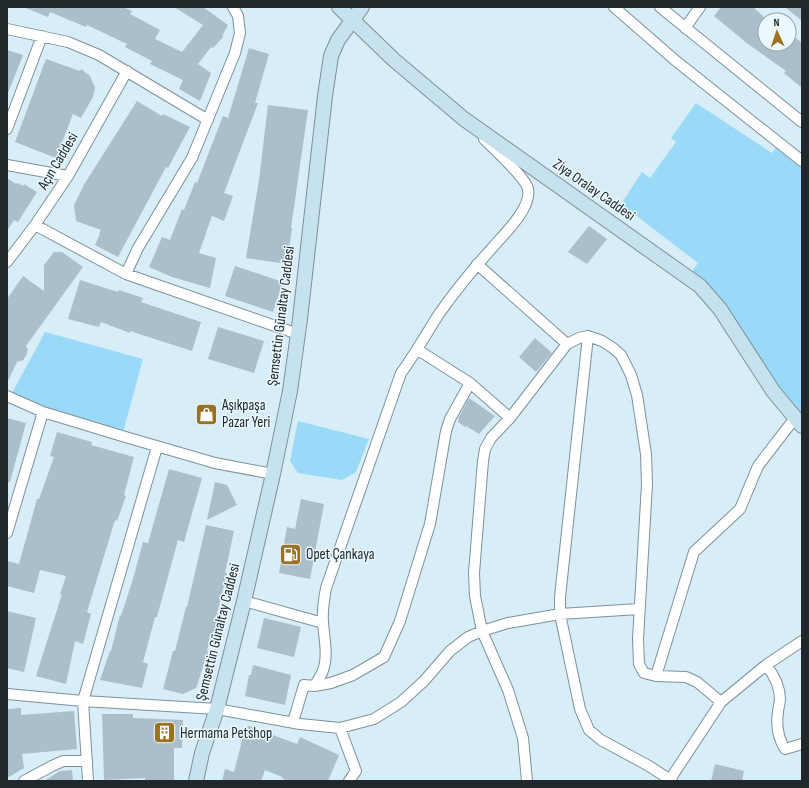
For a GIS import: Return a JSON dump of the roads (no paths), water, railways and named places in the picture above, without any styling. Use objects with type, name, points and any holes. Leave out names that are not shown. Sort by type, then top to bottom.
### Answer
[{"type":"street","points":[[126,274],[138,248],[192,158],[235,53],[240,33],[238,16],[233,7]]},
{"type":"street","name":"Ziya Oralay Caddesi","points":[[338,7],[394,60],[464,119],[700,286],[720,309],[773,390],[798,422]]},
{"type":"street","name":"Şemsettin Günaltay Caddesi","points":[[196,781],[202,753],[216,709],[244,601],[290,391],[331,56],[338,40],[362,7]]},
{"type":"street","points":[[614,7],[676,60],[802,161]]},
{"type":"street","points":[[660,7],[802,122]]},
{"type":"street","points":[[685,28],[700,7]]},
{"type":"street","points":[[7,28],[68,42],[99,55],[208,120]]},
{"type":"street","points":[[7,129],[42,36]]},
{"type":"street","name":"Açın Caddesi","points":[[7,262],[35,225],[68,176],[127,71]]},
{"type":"street","points":[[314,686],[322,672],[325,657],[323,604],[326,588],[401,373],[418,350],[439,314],[477,264],[521,215],[527,200],[529,191],[524,181],[464,119]]},
{"type":"street","points":[[7,165],[68,176]]},
{"type":"street","points":[[35,225],[126,274],[298,334]]},
{"type":"street","points":[[477,264],[568,344]]},
{"type":"street","points":[[588,336],[560,591],[560,614],[580,709],[589,730],[602,740],[649,766],[670,780],[720,702],[766,665],[802,641]]},
{"type":"street","points":[[527,781],[523,738],[508,690],[482,631],[474,596],[474,573],[483,461],[485,449],[491,438],[510,418],[568,344],[579,338],[588,336],[602,341],[621,355],[631,375],[637,395],[646,454],[647,484],[639,609],[639,664],[644,673],[656,676],[686,677],[697,682],[720,702]]},
{"type":"street","points":[[418,350],[470,383],[510,418]]},
{"type":"street","points":[[293,722],[304,685],[314,686],[331,683],[353,675],[384,657],[400,621],[430,524],[446,431],[450,419],[470,383]]},
{"type":"street","points":[[7,396],[43,412],[157,447],[215,463],[273,474]]},
{"type":"street","points":[[7,533],[43,412]]},
{"type":"street","points":[[656,676],[694,552],[740,509],[758,466],[798,422]]},
{"type":"street","points":[[88,781],[83,701],[157,447]]},
{"type":"street","points":[[244,601],[323,622]]},
{"type":"street","points":[[7,694],[83,701],[216,709],[340,728],[374,719],[401,702],[424,681],[450,651],[468,637],[482,631],[508,623],[560,614],[639,609]]},
{"type":"street","points":[[766,665],[774,674],[778,686],[780,700],[777,713],[779,740],[784,749],[802,744]]},
{"type":"street","points":[[340,728],[356,771],[349,781]]},
{"type":"street","points":[[24,781],[63,761],[87,761]]},
{"type":"place","name":"Aşıkpaşa Pazar Yeri","points":[[207,414]]},
{"type":"place","name":"Opet Çankaya","points":[[291,554]]},
{"type":"place","name":"Hermama Petshop","points":[[164,733]]}]
